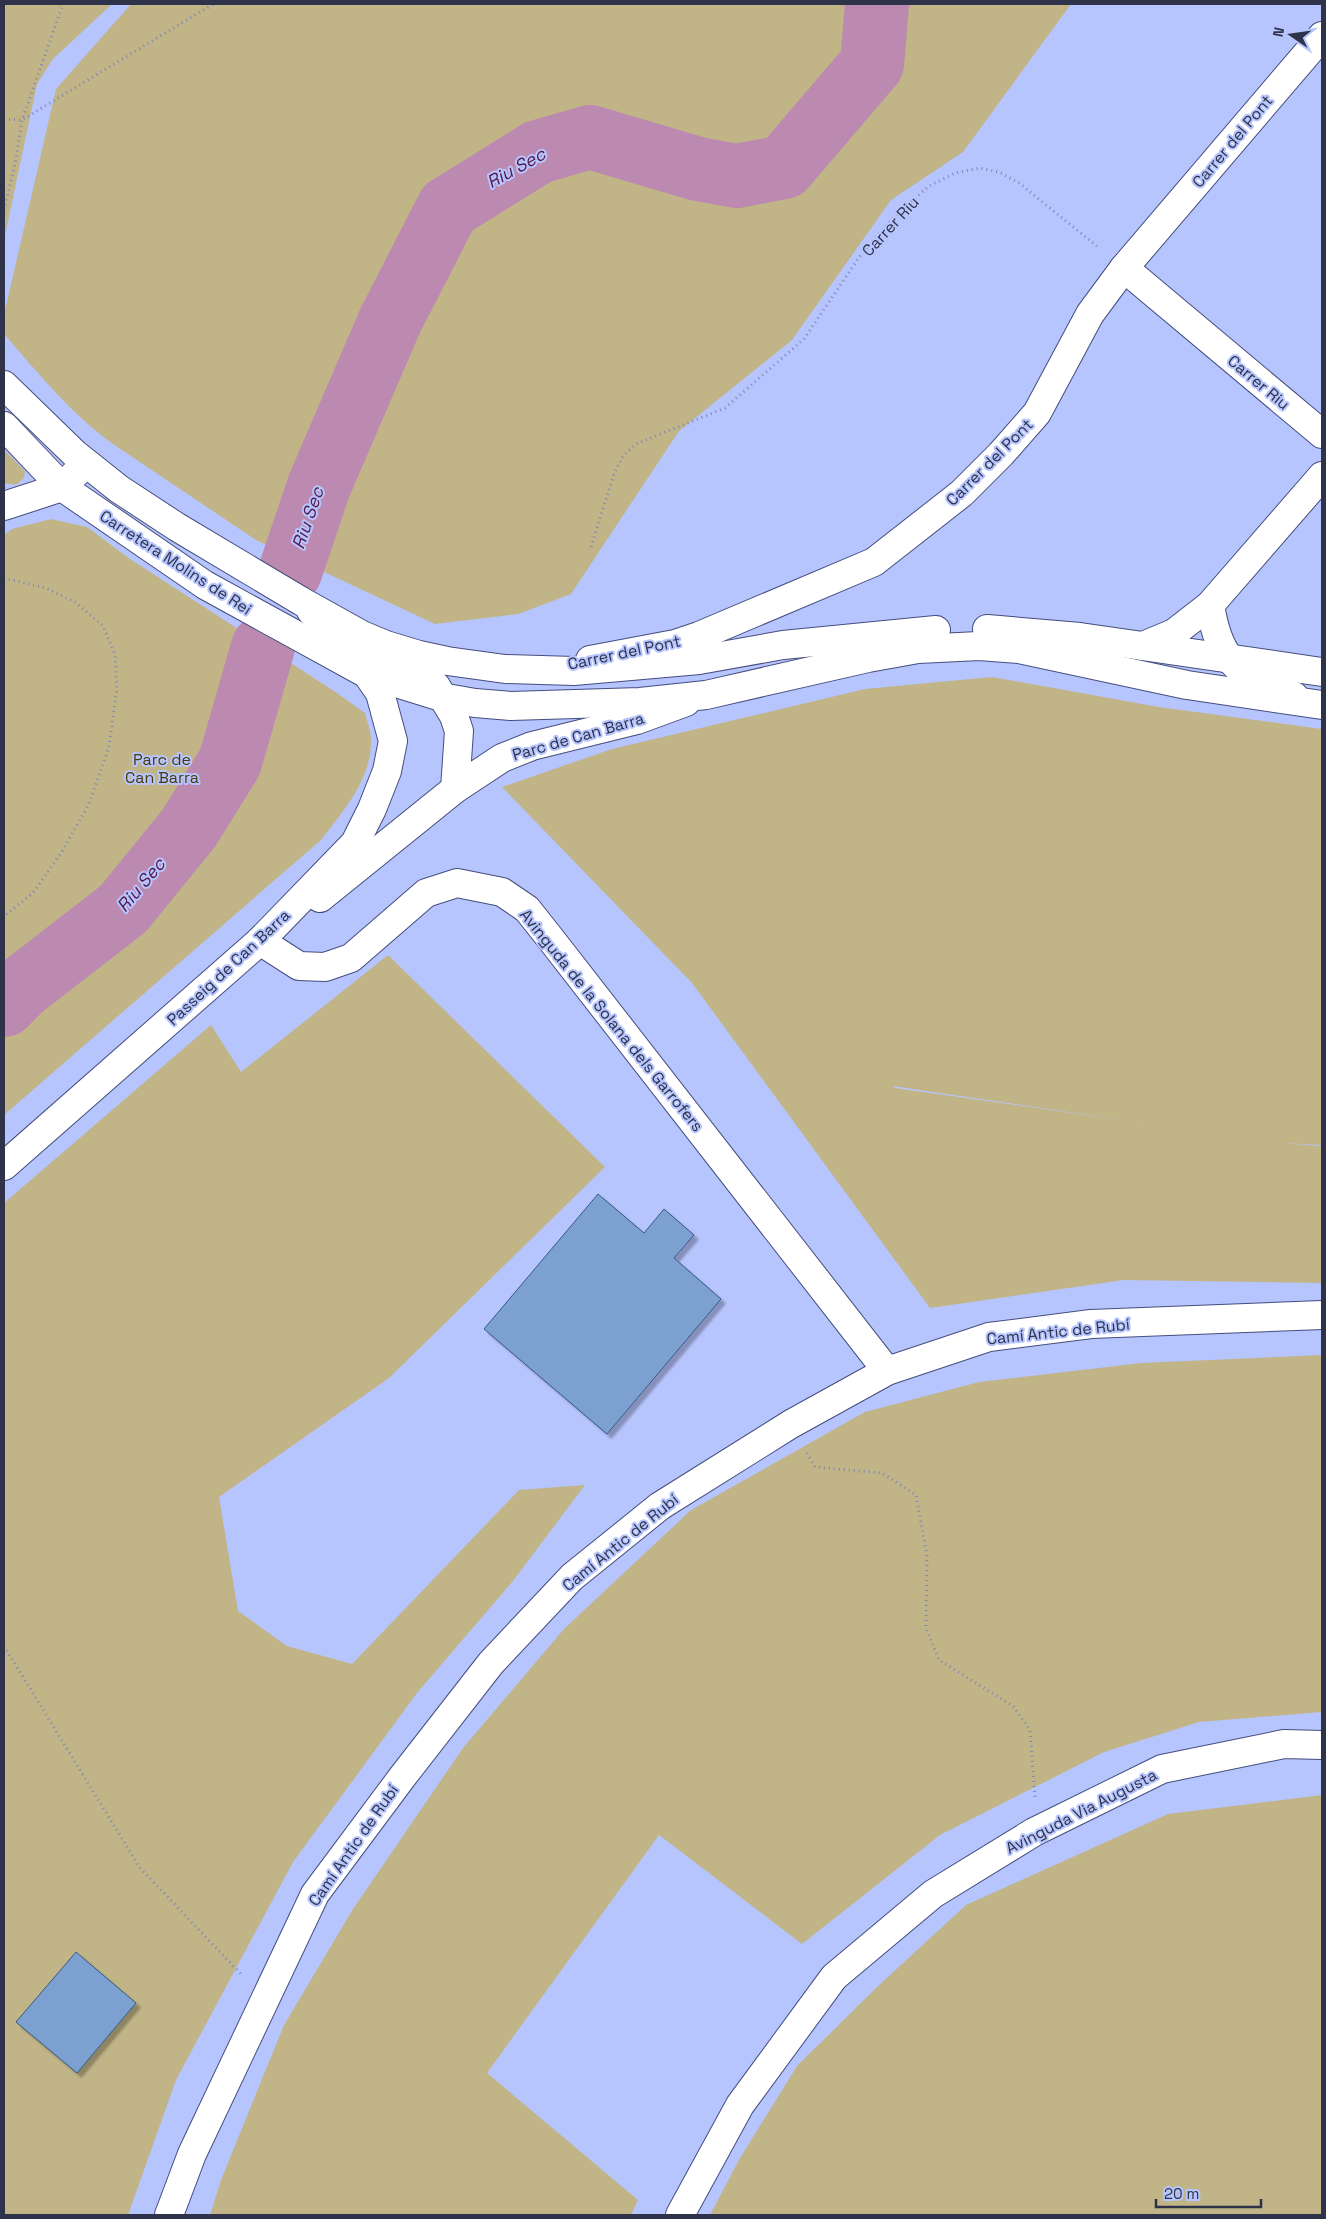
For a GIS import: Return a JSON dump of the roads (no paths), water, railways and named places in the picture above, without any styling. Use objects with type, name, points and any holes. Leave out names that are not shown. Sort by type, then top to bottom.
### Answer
[{"type":"street","name":"Carrer del Pont","points":[[532,671],[675,644],[699,636],[874,562],[962,493],[1001,454],[1037,413],[1090,314],[1124,268],[1322,36]]},
{"type":"street","name":"Carrer Riu","points":[[1124,268],[1322,434]]},
{"type":"street","points":[[4,385],[48,430],[86,463],[119,489],[177,527],[301,601],[362,634],[386,645],[447,662],[532,671],[574,671],[699,660],[784,645],[949,629],[1030,631],[1227,657],[1322,672]]},
{"type":"street","name":"Carretera Molins de Rei","points":[[4,426],[62,487],[205,585],[367,674],[441,697],[475,703],[511,706],[640,702],[706,695]]},
{"type":"street","points":[[4,506],[62,487],[86,463]]},
{"type":"street","points":[[1143,646],[1174,633],[1210,605],[1322,476]]},
{"type":"street","points":[[301,601],[339,639],[376,662],[424,675],[436,686],[454,716],[459,731],[455,789]]},
{"type":"street","points":[[1210,605],[1214,630],[1227,657],[1242,671],[1253,679],[1320,705]]},
{"type":"street","points":[[706,695],[868,658],[918,649],[979,646],[1019,649],[1187,685],[1320,705]]},
{"type":"street","name":"Passeig de Can Barra","points":[[4,1166],[260,942],[355,843],[387,771],[393,741],[380,693],[367,674]]},
{"type":"street","name":"Parc de Can Barra","points":[[260,942],[336,887],[455,789],[502,758],[532,746],[637,720],[706,695]]},
{"type":"street","name":"Avinguda de la Solana dels Garrofers","points":[[260,942],[298,966],[325,967],[351,958],[426,892],[457,882],[502,892],[527,910],[550,938],[888,1371]]},
{"type":"street","name":"Camí Antic de Rubí","points":[[169,2215],[192,2154],[264,1998],[315,1894],[403,1776],[491,1663],[572,1577],[660,1506],[790,1424],[888,1371],[989,1337],[1091,1324],[1322,1315]]},
{"type":"street","name":"Avinguda Via Augusta","points":[[680,2215],[740,2106],[834,1977],[934,1894],[1037,1831],[1162,1769],[1284,1744],[1322,1745]]},
{"type":"waterway","name":"Riu Sec","points":[[290,572],[319,486],[390,321],[448,208],[538,152],[590,137],[698,169],[737,176],[784,167],[872,64],[877,4]]},
{"type":"waterway","name":"Riu Sec","points":[[4,1005],[21,988],[123,909],[189,828],[230,762],[263,647]]}]
